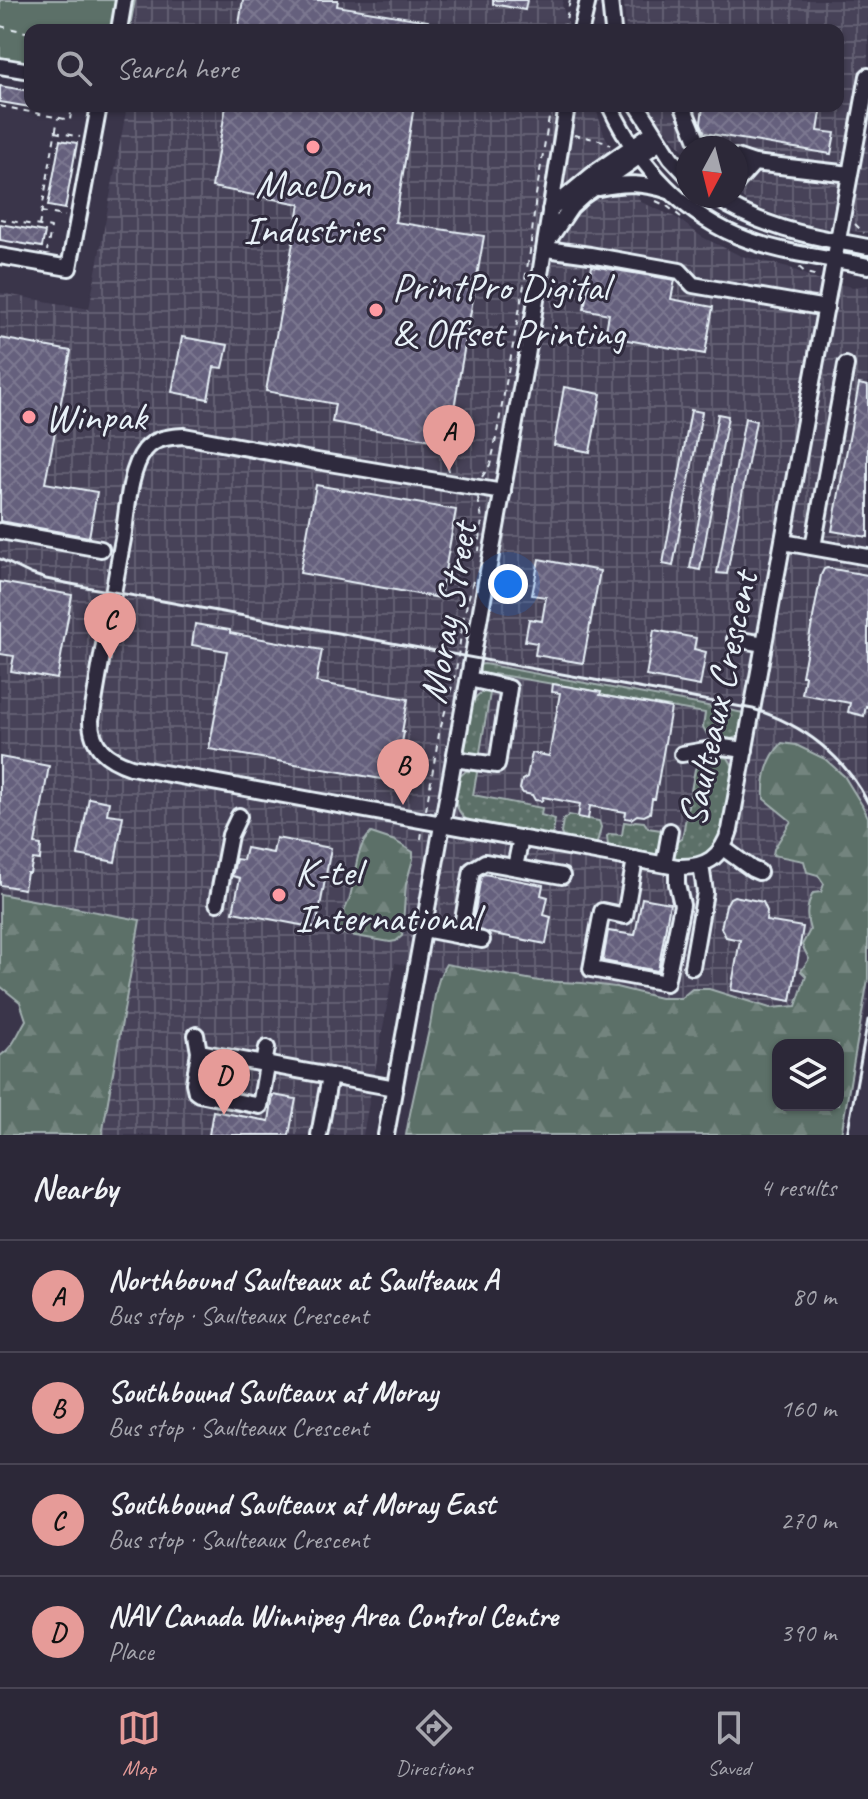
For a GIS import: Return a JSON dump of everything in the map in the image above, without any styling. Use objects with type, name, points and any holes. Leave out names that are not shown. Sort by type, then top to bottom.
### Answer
[{"type":"street","points":[[120,24],[124,0]]},
{"type":"street","points":[[583,24],[589,0]]},
{"type":"street","points":[[589,0],[591,24]]},
{"type":"street","points":[[610,0],[612,24]]},
{"type":"street","points":[[0,66],[24,70]]},
{"type":"street","name":"Saulteaux Crescent","points":[[503,492],[184,436],[154,441],[135,469],[91,720],[91,729],[100,750],[131,767],[671,866],[701,865],[717,855],[730,830],[850,174],[863,130],[868,76]]},
{"type":"street","points":[[0,256],[69,268],[98,112]]},
{"type":"street","name":"Moray Street","points":[[386,1135],[503,492],[566,112]]},
{"type":"street","points":[[613,112],[636,151],[671,191],[707,220],[745,239],[868,266]]},
{"type":"street","points":[[641,112],[676,163]]},
{"type":"street","points":[[685,112],[695,136]]},
{"type":"street","name":"Moray Street","points":[[550,210],[573,190],[656,137]]},
{"type":"street","name":"Moray Street","points":[[546,246],[559,221],[571,207],[636,151]]},
{"type":"street","points":[[748,161],[850,174]]},
{"type":"street","points":[[748,170],[754,163]]},
{"type":"street","points":[[595,189],[633,183],[671,191]]},
{"type":"street","points":[[737,208],[765,224],[788,231],[868,247]]},
{"type":"street","points":[[546,246],[680,271],[693,285],[826,308]]},
{"type":"street","points":[[813,547],[846,365]]},
{"type":"street","points":[[0,531],[101,549]]},
{"type":"street","points":[[783,542],[868,557]]},
{"type":"street","points":[[735,639],[764,644]]},
{"type":"street","points":[[454,759],[497,765],[509,688],[469,679]]},
{"type":"street","points":[[682,754],[723,747],[745,750]]},
{"type":"street","points":[[217,903],[230,835],[239,816]]},
{"type":"street","points":[[635,859],[625,916],[602,911],[591,969],[666,983],[682,905],[671,866],[670,831]]},
{"type":"street","points":[[515,867],[521,838]]},
{"type":"street","points":[[460,936],[472,870],[485,862],[562,877],[568,846]]},
{"type":"street","points":[[723,848],[759,872]]},
{"type":"street","points":[[692,967],[705,892],[701,865]]},
{"type":"street","points":[[424,929],[482,940]]},
{"type":"street","points":[[196,1035],[199,1052],[196,1092],[260,1106],[267,1048]]},
{"type":"street","points":[[199,1052],[395,1088]]},
{"type":"street","points":[[296,1070],[299,1053]]},
{"type":"street","points":[[319,1135],[330,1076]]},
{"type":"path","points":[[565,24],[570,0]]},
{"type":"path","points":[[0,26],[24,32]]},
{"type":"path","points":[[0,114],[1,106],[24,111]]},
{"type":"path","points":[[30,112],[70,120],[71,112]]},
{"type":"path","points":[[479,551],[482,519],[477,501],[479,488],[494,449],[530,252],[550,112]]},
{"type":"path","points":[[39,226],[58,118]]},
{"type":"path","points":[[55,132],[93,140]]},
{"type":"path","points":[[41,212],[78,218]]},
{"type":"path","points":[[0,219],[51,228],[44,264]]},
{"type":"path","points":[[855,224],[868,236]]},
{"type":"path","points":[[449,471],[448,451],[454,430]]},
{"type":"path","points":[[427,804],[439,734],[456,671],[463,620],[475,575]]},
{"type":"shaded area","points":[[135,0],[563,0],[568,24],[130,24]]},
{"type":"shaded area","points":[[624,0],[868,0],[868,233],[806,225],[753,206],[748,202],[748,136],[676,136],[676,142],[651,112],[844,112],[844,24],[626,24]]},
{"type":"shaded area","points":[[126,112],[597,112],[604,134],[641,202],[677,218],[702,237],[741,256],[788,267],[817,280],[853,287],[868,285],[868,999],[858,1046],[844,1043],[844,1039],[819,1039],[395,963],[363,1135],[102,1135],[140,920],[0,894],[0,293],[89,309]]},
{"type":"green space","points":[[0,0],[135,0],[130,24],[24,24],[24,70],[0,66]]},
{"type":"green space","points":[[479,665],[743,713],[740,733],[731,739],[707,734],[703,727],[705,713],[494,674],[492,679],[480,670]]},
{"type":"green space","points":[[482,692],[490,693],[479,758],[467,752],[464,744],[470,708]]},
{"type":"green space","points":[[782,743],[796,745],[825,759],[844,776],[868,817],[868,979],[841,1135],[406,1135],[437,987],[446,964],[539,981],[616,987],[660,998],[681,998],[692,989],[709,989],[770,1008],[796,1006],[806,976],[801,971],[809,959],[802,945],[810,930],[808,907],[813,893],[821,892],[824,884],[818,875],[807,872],[804,861],[773,855],[791,821],[764,799],[764,783],[773,755]]},
{"type":"green space","points":[[712,755],[728,758],[733,766],[720,833],[707,853],[677,860],[671,855],[673,843],[682,839],[695,769]]},
{"type":"green space","points":[[466,771],[477,773],[473,795],[542,808],[541,815],[555,819],[553,833],[548,837],[469,822],[459,811],[455,797],[457,783]]},
{"type":"green space","points":[[569,815],[599,821],[601,827],[597,843],[564,840],[561,833],[563,820]]},
{"type":"green space","points":[[635,821],[661,830],[663,834],[657,854],[650,856],[608,846],[607,836],[622,835],[624,822]]},
{"type":"green space","points":[[371,833],[395,841],[413,852],[406,884],[402,936],[396,941],[339,933],[338,930],[349,900],[358,855]]},
{"type":"green space","points":[[0,894],[140,920],[102,1135],[0,1135],[0,1056],[12,1044],[26,1020],[20,1002],[0,986]]},
{"type":"building","points":[[243,0],[338,0],[337,6],[428,21],[428,24],[239,24]]},
{"type":"building","points":[[493,0],[527,0],[525,10],[493,4]]},
{"type":"building","points":[[0,86],[24,90],[24,106],[0,102]]},
{"type":"building","name":"PrintPro Digital & Offset Printing","points":[[225,112],[413,112],[395,222],[484,236],[449,443],[332,422],[335,404],[266,391],[300,204],[212,187]]},
{"type":"building","points":[[702,112],[821,112],[818,131],[835,133],[831,154],[748,140],[748,136],[705,133],[701,123]]},
{"type":"building","points":[[60,140],[77,143],[65,209],[48,206]]},
{"type":"building","points":[[0,224],[45,232],[42,247],[0,240]]},
{"type":"building","points":[[592,266],[675,280],[671,299],[713,307],[705,354],[605,336],[609,314],[584,309]]},
{"type":"building","name":"MacDon Industries","points":[[182,337],[228,345],[223,368],[214,367],[208,399],[172,392]]},
{"type":"building","name":"Winpak","points":[[0,338],[71,351],[45,483],[97,492],[89,537],[0,521]]},
{"type":"building","points":[[859,384],[868,386],[868,537],[832,531]]},
{"type":"building","points":[[564,387],[601,394],[590,452],[554,445]]},
{"type":"building","points":[[691,410],[702,412],[673,566],[663,564]]},
{"type":"building","points":[[718,414],[728,416],[700,570],[690,568]]},
{"type":"building","points":[[745,418],[756,421],[727,574],[717,573]]},
{"type":"building","points":[[316,485],[456,510],[440,598],[300,573]]},
{"type":"building","points":[[539,559],[600,571],[583,663],[535,655],[537,643],[525,641],[529,619],[542,621],[546,597],[532,595]]},
{"type":"building","points":[[827,568],[868,575],[868,707],[864,716],[848,712],[850,703],[802,694],[805,676],[802,676],[821,575]]},
{"type":"building","points":[[0,582],[72,595],[57,679],[11,671],[14,656],[0,654]]},
{"type":"building","points":[[195,624],[322,650],[316,682],[408,699],[393,781],[209,749],[227,651],[192,645]]},
{"type":"building","points":[[654,630],[696,638],[694,649],[706,652],[700,686],[646,676]]},
{"type":"building","points":[[553,684],[671,708],[650,813],[631,819],[625,818],[626,812],[590,806],[588,819],[578,817],[580,804],[543,797],[542,801],[535,800],[532,795],[523,793],[520,789],[522,780],[527,777],[532,753],[549,756],[560,693],[552,692]]},
{"type":"building","points":[[0,757],[49,766],[35,844],[41,845],[40,860],[33,859],[24,889],[0,885]]},
{"type":"building","points":[[89,798],[109,802],[107,814],[123,816],[115,862],[78,855]]},
{"type":"building","name":"K-tel International","points":[[276,838],[331,848],[316,928],[233,912],[240,878],[232,876],[236,859],[243,860],[246,848],[273,853]]},
{"type":"building","points":[[484,874],[543,885],[541,895],[548,897],[544,915],[551,917],[546,944],[472,928],[481,876]]},
{"type":"building","points":[[734,896],[763,902],[767,911],[766,921],[803,927],[791,1001],[731,990],[740,940],[726,937],[721,928],[726,905]]},
{"type":"building","points":[[642,898],[670,903],[658,971],[603,961],[608,931],[635,935]]},
{"type":"building","points":[[273,1095],[296,1099],[289,1135],[209,1135],[213,1111],[269,1121]]},
{"type":"railway","points":[[0,559],[46,579],[86,587],[753,709],[788,723],[820,744],[847,771],[868,803]]},
{"type":"railway","points":[[847,1135],[868,1020]]},
{"type":"place","name":"MacDon Industries","points":[[313,147]]},
{"type":"place","name":"PrintPro Digital & Offset Printing","points":[[376,310]]},
{"type":"place","name":"Winpak","points":[[29,417]]},
{"type":"place","name":"Northbound Saulteaux at Saulteaux A","points":[[449,471]]},
{"type":"place","name":"Southbound Saulteaux at Moray East","points":[[110,659]]},
{"type":"place","name":"Southbound Saulteaux at Moray","points":[[403,805]]},
{"type":"place","name":"K-tel International","points":[[279,895]]},
{"type":"place","name":"NAV Canada Winnipeg Area Control Centre","points":[[224,1115]]}]
